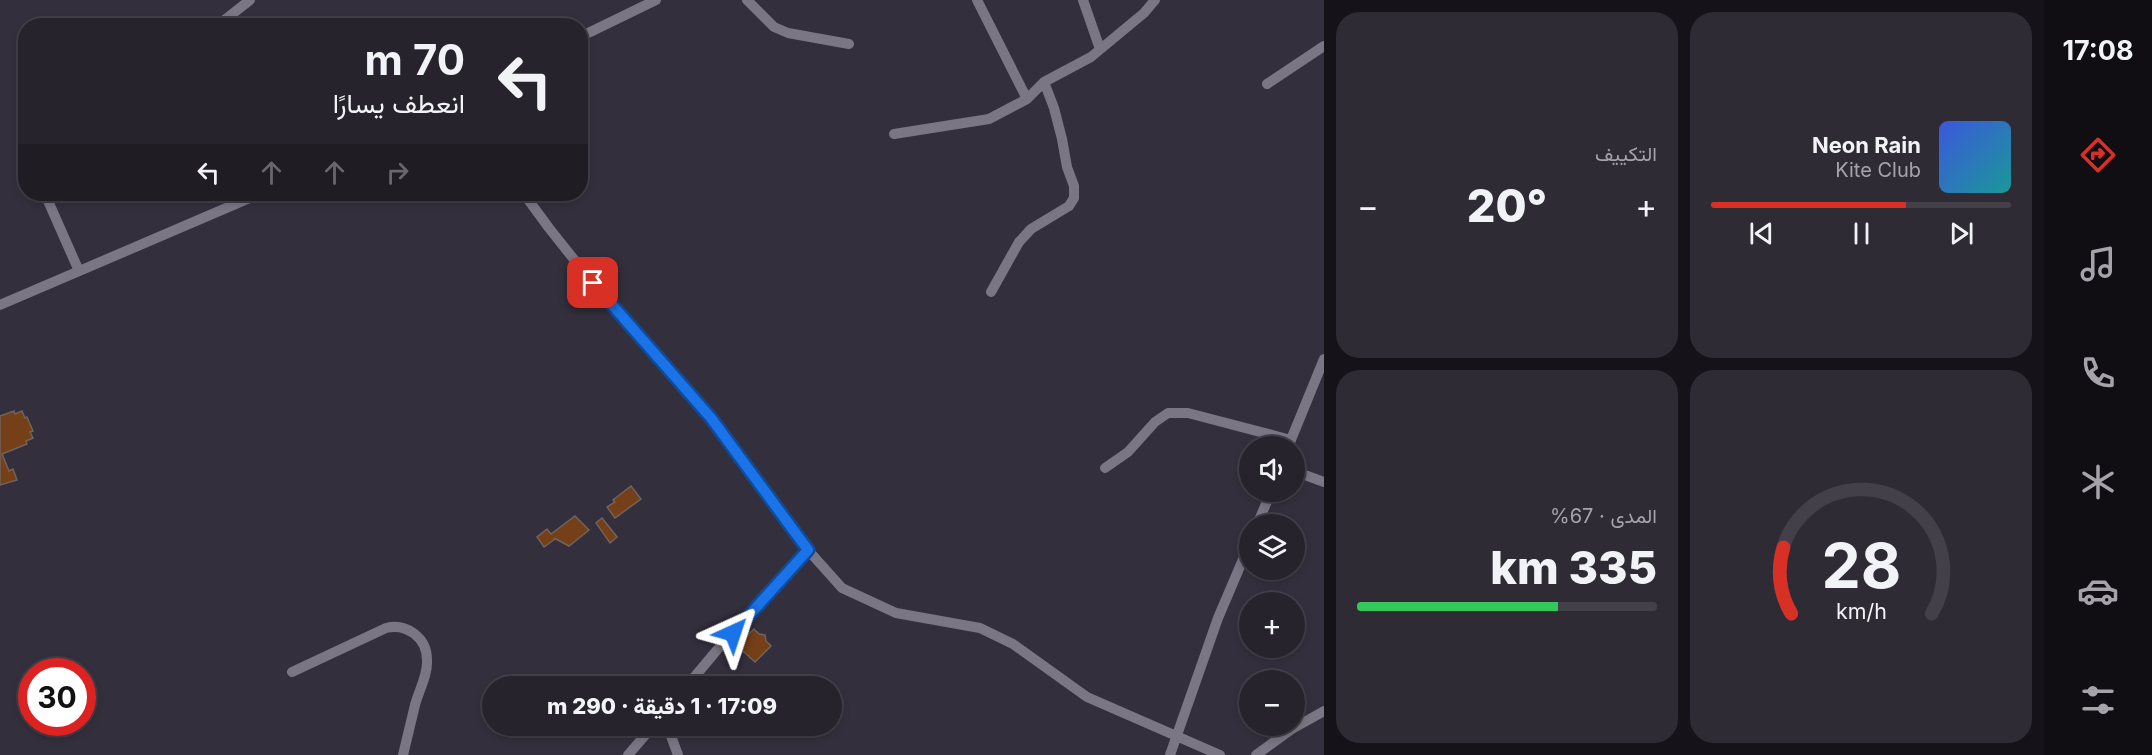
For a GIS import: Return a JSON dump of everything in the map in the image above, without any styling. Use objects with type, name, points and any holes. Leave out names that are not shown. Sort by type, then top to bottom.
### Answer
[{"type":"street","points":[[227,18],[250,0]]},
{"type":"street","points":[[588,34],[656,0]]},
{"type":"street","points":[[747,0],[774,27],[788,33],[849,44]]},
{"type":"street","points":[[977,0],[1027,99]]},
{"type":"street","points":[[1083,0],[1100,49]]},
{"type":"street","points":[[894,134],[989,119],[1027,99],[1044,81],[1076,66],[1100,49],[1144,13],[1155,0]]},
{"type":"street","points":[[1267,84],[1324,46]]},
{"type":"street","points":[[991,292],[1019,242],[1031,229],[1069,206],[1074,198],[1074,186],[1067,167],[1057,118],[1044,81]]},
{"type":"street","points":[[48,201],[79,271]]},
{"type":"street","points":[[0,305],[243,201]]},
{"type":"street","points":[[529,201],[608,301],[711,418],[808,550],[842,588],[897,613],[980,628],[1013,644],[1087,697],[1220,755]]},
{"type":"street","points":[[1293,436],[1324,359]]},
{"type":"street","points":[[1105,468],[1128,452],[1155,422],[1168,413],[1188,412],[1267,436]]},
{"type":"street","points":[[1305,473],[1324,482]]},
{"type":"street","points":[[695,676],[808,550]]},
{"type":"street","points":[[1170,755],[1218,618],[1239,569]]},
{"type":"street","points":[[292,672],[386,628],[397,625],[408,628],[424,647],[427,670],[415,705],[403,755]]},
{"type":"street","points":[[1256,755],[1292,729],[1324,711]]},
{"type":"street","points":[[628,755],[644,736]]},
{"type":"street","points":[[671,736],[678,755]]},
{"type":"building","points":[[14,411],[15,414],[22,411],[25,418],[27,417],[33,431],[30,432],[33,438],[26,441],[27,444],[2,454],[9,471],[13,469],[17,480],[0,485],[0,416]]},
{"type":"building","points":[[631,486],[641,499],[615,518],[607,507]]},
{"type":"building","points":[[575,516],[589,530],[569,546],[554,538],[544,547],[537,537],[547,529],[551,534]]},
{"type":"building","points":[[602,518],[617,537],[610,543],[596,523]]},
{"type":"building","points":[[754,629],[759,634],[765,635],[766,641],[771,646],[755,662],[743,651],[736,659],[727,650],[734,642],[737,645]]},
{"type":"route","points":[[593,283],[711,418],[808,550],[733,633]]}]
